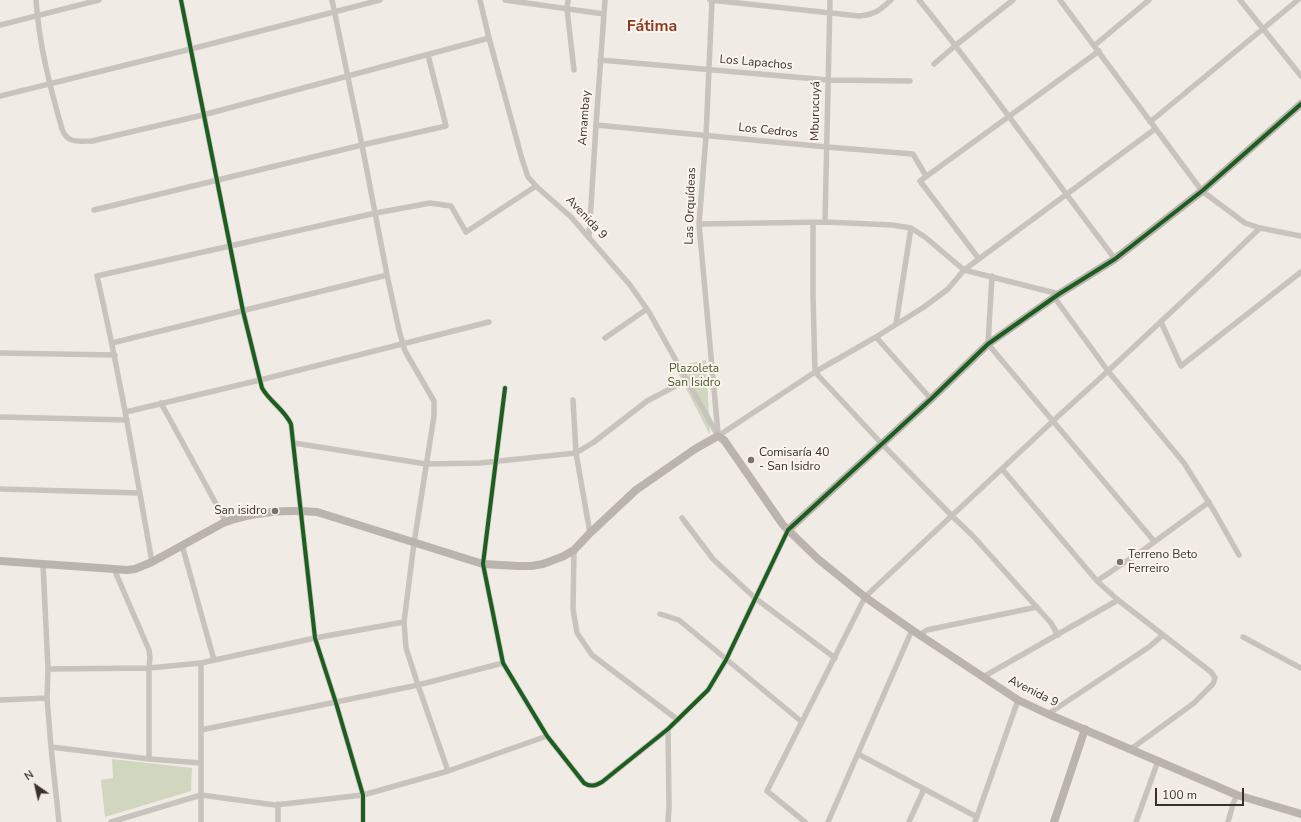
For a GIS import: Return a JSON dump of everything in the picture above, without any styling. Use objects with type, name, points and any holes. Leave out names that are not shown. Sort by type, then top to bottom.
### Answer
[{"type":"main road","points":[[788,530],[931,399],[988,344],[1056,295],[1115,259],[1202,191],[1301,104]]},
{"type":"main road","points":[[0,561],[127,570],[135,569],[152,562],[226,522],[252,515],[300,510],[317,512],[483,564],[531,566],[543,564],[564,556],[574,550],[636,490],[649,480],[718,436]]},
{"type":"main road","name":"Avenida 9","points":[[718,436],[724,440],[783,525],[818,559],[865,597],[919,635],[1018,700],[1238,795],[1301,814]]},
{"type":"main road","points":[[1054,822],[1085,729]]},
{"type":"street","points":[[36,0],[37,16],[49,83],[64,135],[69,139],[77,141],[92,141],[203,115],[489,38]]},
{"type":"street","points":[[0,25],[99,0]]},
{"type":"street","points":[[181,0],[243,311],[262,388],[264,393],[288,418],[291,424],[315,638],[363,795],[363,822]]},
{"type":"street","points":[[332,0],[376,213],[387,275],[405,351],[434,402],[434,416],[414,543],[404,622],[406,648],[448,771]]},
{"type":"street","points":[[0,96],[191,50],[380,0]]},
{"type":"street","name":"Avenida 9","points":[[480,0],[489,38],[528,178],[572,217],[630,285],[647,309],[718,436]]},
{"type":"street","points":[[505,0],[604,14]]},
{"type":"street","points":[[568,0],[567,9],[574,70]]},
{"type":"street","name":"Amambay","points":[[589,238],[605,0]]},
{"type":"street","points":[[711,0],[858,16],[871,15],[880,10],[891,0]]},
{"type":"street","name":"Las Orquídeas","points":[[711,0],[706,136],[699,224],[718,436]]},
{"type":"street","name":"Mburucuyá","points":[[825,222],[830,0]]},
{"type":"street","points":[[919,0],[956,45],[1115,259]]},
{"type":"street","points":[[934,64],[1013,0]]},
{"type":"street","points":[[1060,0],[1202,191],[1245,223],[1260,228],[1301,236]]},
{"type":"street","points":[[1094,45],[1149,0]]},
{"type":"street","points":[[1240,0],[1301,76]]},
{"type":"street","points":[[1150,122],[1298,0]]},
{"type":"street","points":[[979,259],[920,181],[1099,51]]},
{"type":"street","points":[[94,210],[446,126],[428,55]]},
{"type":"street","name":"Los Lapachos","points":[[600,60],[828,80],[910,81]]},
{"type":"street","name":"Los Cedros","points":[[596,125],[913,154],[926,176]]},
{"type":"street","points":[[718,436],[815,372],[924,307],[948,289],[964,270],[1155,129]]},
{"type":"street","points":[[152,562],[126,412],[98,276],[376,213],[430,203],[451,206],[466,232],[536,186]]},
{"type":"street","points":[[813,222],[815,372],[882,444],[973,536],[1051,623],[1058,635]]},
{"type":"street","points":[[699,224],[825,222],[892,225],[911,228],[925,237],[964,270],[992,276],[1056,295],[1108,371],[1184,463],[1209,502],[1239,555]]},
{"type":"street","points":[[896,324],[911,228]]},
{"type":"street","points":[[805,822],[767,791],[865,597],[1260,228]]},
{"type":"street","points":[[1161,322],[1181,366],[1301,272]]},
{"type":"street","points":[[112,343],[387,275]]},
{"type":"street","points":[[992,276],[988,344],[1154,541]]},
{"type":"street","points":[[605,338],[647,309]]},
{"type":"street","points":[[126,412],[489,322]]},
{"type":"street","points":[[876,337],[931,399]]},
{"type":"street","points":[[0,354],[115,356]]},
{"type":"street","points":[[294,443],[426,464],[496,462],[576,453],[594,442],[648,401],[687,380]]},
{"type":"street","points":[[505,388],[483,564],[503,663],[547,736],[588,786],[596,786],[602,782],[668,729],[708,690],[726,660],[788,530]]},
{"type":"street","points":[[573,400],[576,453],[590,533]]},
{"type":"street","points":[[161,403],[226,522]]},
{"type":"street","points":[[0,418],[127,420]]},
{"type":"street","points":[[1002,469],[1097,581],[1118,600],[1211,672],[1215,678],[1213,684],[1194,703],[1131,749]]},
{"type":"street","points":[[0,488],[140,493]]},
{"type":"street","points":[[1097,581],[1146,548],[1209,502]]},
{"type":"street","points":[[682,518],[713,560],[755,598],[835,658]]},
{"type":"street","points":[[182,546],[214,660]]},
{"type":"street","points":[[574,550],[573,609],[577,633],[592,655],[678,720]]},
{"type":"street","points":[[42,564],[48,669],[47,698],[59,822]]},
{"type":"street","points":[[114,569],[149,650],[149,759]]},
{"type":"street","points":[[983,677],[1118,600]]},
{"type":"street","points":[[919,635],[927,630],[1037,607]]},
{"type":"street","points":[[660,614],[679,620],[802,722]]},
{"type":"street","points":[[48,669],[149,668],[201,663],[315,638],[404,622]]},
{"type":"street","points":[[828,822],[912,630]]},
{"type":"street","points":[[1048,714],[1149,647],[1164,635]]},
{"type":"street","points":[[1243,637],[1301,668]]},
{"type":"street","points":[[201,663],[201,822]]},
{"type":"street","points":[[201,730],[418,685],[503,663]]},
{"type":"street","points":[[0,700],[47,698]]},
{"type":"street","points":[[858,754],[976,819],[1018,700]]},
{"type":"street","points":[[668,729],[670,807],[668,822]]},
{"type":"street","points":[[111,822],[132,819],[201,795],[278,804],[363,795],[448,771],[547,736]]},
{"type":"street","points":[[51,747],[149,759],[201,763]]},
{"type":"street","points":[[1136,822],[1158,761]]},
{"type":"street","points":[[909,822],[924,789]]},
{"type":"street","points":[[1228,822],[1233,804],[1238,795]]},
{"type":"street","points":[[278,804],[278,822]]},
{"type":"green space","name":"Plazoleta San Isidro","points":[[706,360],[710,435],[675,367]]},
{"type":"green space","points":[[112,759],[192,768],[191,791],[105,817],[101,780],[113,778]]},
{"type":"cycle path","points":[[181,0],[243,311],[262,388],[285,414],[291,424],[315,638],[363,795],[363,822]]},
{"type":"cycle path","points":[[505,388],[483,564],[503,663],[547,736],[584,783],[588,785],[595,785],[602,782],[668,729],[708,690],[726,660],[788,530],[931,399],[988,344],[1059,294],[1115,259],[1202,191],[1301,104]]},
{"type":"place","name":"Comisaría 40 - San Isidro","points":[[751,460]]},
{"type":"place","name":"San isidro","points":[[275,511]]},
{"type":"place","name":"Terreno Beto Ferreiro","points":[[1120,562]]},
{"type":"district","name":"Fátima","points":[[652,27]]}]
